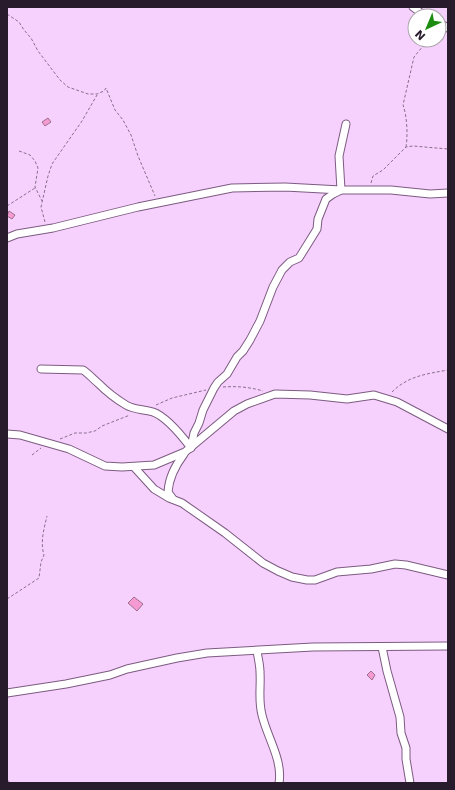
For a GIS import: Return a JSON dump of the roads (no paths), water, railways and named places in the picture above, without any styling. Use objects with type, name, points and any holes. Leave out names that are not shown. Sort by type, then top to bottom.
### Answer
[{"type":"street","points":[[341,190],[339,156],[346,124]]},
{"type":"street","points":[[7,238],[17,234],[47,229],[158,203],[232,188],[285,187],[364,191],[391,190],[430,194],[448,193]]},
{"type":"street","points":[[175,501],[168,492],[172,474],[188,450],[203,410],[214,388],[227,374],[237,357],[250,340],[282,270],[290,262],[299,258],[317,229],[318,218],[326,200],[341,190]]},
{"type":"street","points":[[41,369],[82,370],[88,373],[98,384],[127,406],[158,414],[182,436],[188,450]]},
{"type":"street","points":[[7,434],[20,435],[69,449],[105,466],[134,467],[154,465],[188,450],[234,412],[247,404],[275,394],[310,395],[346,399],[374,395],[397,402],[448,429]]},
{"type":"street","points":[[134,467],[154,489],[169,498],[182,503],[225,533],[263,563],[278,572],[292,577],[315,580],[337,572],[371,569],[395,564],[406,565],[448,575]]},
{"type":"street","points":[[7,693],[66,684],[189,655],[207,653],[312,647],[448,646]]},
{"type":"street","points":[[382,647],[400,717],[401,733],[406,748],[410,783]]},
{"type":"street","points":[[257,650],[260,671],[259,700],[262,715],[278,764],[280,775],[279,783]]}]
